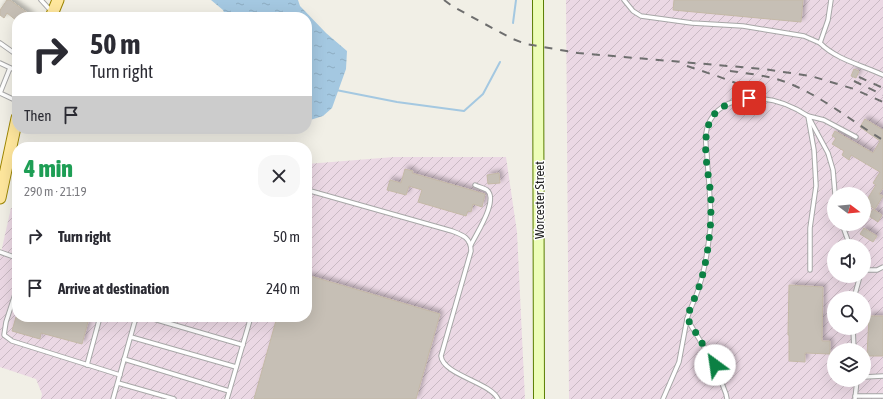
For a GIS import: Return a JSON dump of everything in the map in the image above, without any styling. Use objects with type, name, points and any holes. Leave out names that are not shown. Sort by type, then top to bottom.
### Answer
[{"type":"main road","points":[[55,12],[58,0]]},
{"type":"main road","name":"Worcester Street","points":[[538,0],[539,399]]},
{"type":"main road","points":[[0,198],[14,134]]},
{"type":"lane","points":[[41,0],[51,12]]},
{"type":"lane","points":[[624,0],[633,11],[641,16],[692,23],[743,26],[804,36],[820,43],[828,50],[842,58],[883,75]]},
{"type":"lane","points":[[820,43],[828,20],[831,0]]},
{"type":"lane","points":[[0,43],[12,51]]},
{"type":"lane","points":[[0,63],[10,68],[0,93],[12,98]]},
{"type":"lane","points":[[663,399],[679,362],[687,318],[699,286],[706,260],[710,230],[711,198],[706,133],[713,116],[725,105],[736,101],[749,98],[777,101],[792,106],[808,116],[824,120],[856,137]]},
{"type":"lane","points":[[808,116],[828,153],[833,170],[834,187]]},
{"type":"lane","points":[[808,116],[814,150],[816,186],[810,228],[810,270]]},
{"type":"lane","points":[[475,185],[486,190],[490,194],[491,201],[489,209],[471,245],[471,251],[441,356],[445,364],[493,392],[498,399]]},
{"type":"lane","points":[[312,191],[452,230],[466,237],[471,245]]},
{"type":"lane","points":[[0,252],[12,256]]},
{"type":"lane","points":[[871,270],[878,270],[883,267]]},
{"type":"lane","points":[[12,303],[6,322],[4,335],[12,341],[120,375]]},
{"type":"lane","points":[[687,318],[715,365],[727,399]]},
{"type":"lane","points":[[87,365],[99,322]]},
{"type":"lane","points":[[113,399],[135,322]]},
{"type":"lane","points":[[164,322],[243,345]]},
{"type":"lane","points":[[227,399],[249,322]]},
{"type":"lane","points":[[131,337],[236,367]]},
{"type":"lane","points":[[124,359],[229,391]]},
{"type":"lane","points":[[871,377],[883,376]]},
{"type":"lane","points":[[118,383],[174,399]]},
{"type":"lane","points":[[856,387],[855,398],[883,396]]},
{"type":"shaded area","points":[[566,0],[883,0],[883,399],[569,399]]},
{"type":"shaded area","points":[[394,157],[506,157],[517,232],[525,399],[41,399],[42,394],[36,379],[0,367],[0,257],[11,208],[12,322],[312,322],[312,164]]},
{"type":"water","points":[[211,0],[298,0],[300,6],[306,12],[224,12]]},
{"type":"water","points":[[312,18],[347,51],[346,69],[332,108],[323,116],[312,119]]},
{"type":"building","points":[[7,0],[10,0],[26,12],[12,12],[12,17],[7,13],[4,18],[0,15],[0,10]]},
{"type":"building","points":[[674,0],[803,0],[801,22],[673,10]]},
{"type":"building","points":[[854,69],[859,71],[856,78],[851,76]]},
{"type":"building","points":[[865,119],[883,130],[883,188],[879,194],[883,196],[875,209],[871,207],[871,193],[876,185],[873,183],[880,172],[851,155],[849,160],[842,155],[844,151],[832,144],[836,138],[832,136],[835,131],[873,153],[880,141],[860,127]]},
{"type":"building","points":[[405,169],[413,171],[412,173],[485,194],[482,207],[473,204],[471,212],[468,211],[466,216],[418,202],[422,190],[409,186],[406,195],[387,190],[390,180],[401,183]]},
{"type":"building","points":[[499,173],[500,183],[488,184],[487,175]]},
{"type":"building","points":[[873,209],[882,215],[878,222],[871,217]]},
{"type":"building","points":[[862,231],[869,231],[877,236],[873,242],[871,239],[860,234]]},
{"type":"building","points":[[312,276],[440,314],[416,399],[254,399],[276,322],[312,322]]},
{"type":"building","points":[[789,285],[823,287],[822,341],[830,341],[830,343],[827,343],[827,354],[805,353],[805,362],[789,361]]},
{"type":"building","points":[[871,316],[883,316],[883,356],[871,356],[871,343],[868,343],[868,335],[871,335]]},
{"type":"building","points":[[15,322],[88,322],[82,344],[41,333],[40,339],[12,331]]},
{"type":"waterway","points":[[513,23],[516,0]]},
{"type":"waterway","points":[[336,90],[397,102],[464,111],[483,94],[500,62]]},
{"type":"railway","points":[[444,0],[483,23],[513,39],[526,44],[578,53],[763,69],[811,76],[854,89],[883,102]]},
{"type":"railway","points":[[687,66],[760,92]]},
{"type":"railway","points":[[730,71],[770,77],[793,85],[828,104],[883,140]]},
{"type":"railway","points":[[859,77],[883,88]]},
{"type":"railway","points":[[854,81],[883,95]]},
{"type":"route","points":[[715,365],[687,318],[699,286],[706,260],[710,230],[711,198],[706,133],[710,120],[716,112],[725,105],[749,98]]}]
